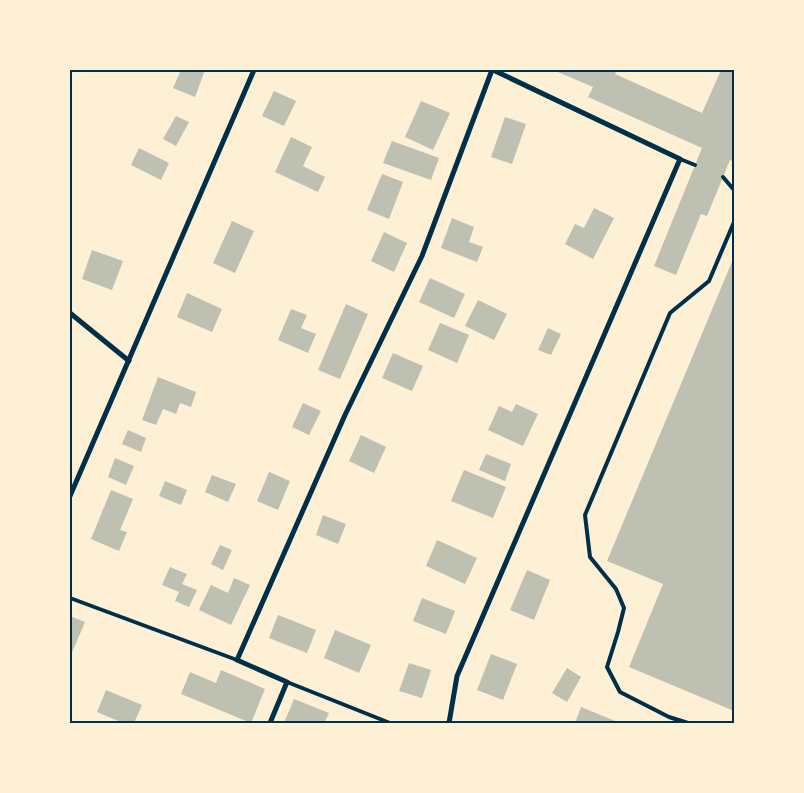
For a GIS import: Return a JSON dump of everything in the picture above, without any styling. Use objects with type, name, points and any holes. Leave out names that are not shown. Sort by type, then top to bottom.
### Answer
[{"type":"street","points":[[70,496],[254,70]]},
{"type":"street","points":[[270,723],[287,682],[237,660],[345,415],[422,256],[493,70],[680,158],[456,676],[448,723]]},
{"type":"street","points":[[70,313],[129,361]]},
{"type":"lane","points":[[680,158],[695,165]]},
{"type":"lane","points":[[723,177],[734,190]]},
{"type":"lane","points":[[688,723],[669,717],[620,692],[607,667],[624,608],[616,589],[590,556],[585,516],[670,313],[709,281],[734,222]]},
{"type":"lane","points":[[70,598],[237,660]]},
{"type":"lane","points":[[287,682],[390,723]]},
{"type":"building","points":[[181,70],[205,70],[195,97],[173,88]]},
{"type":"building","points":[[553,70],[617,70],[615,74],[702,113],[721,70],[734,70],[734,162],[730,160],[707,216],[701,214],[676,275],[654,266],[702,148],[588,97],[593,87]]},
{"type":"building","points":[[274,91],[296,101],[284,126],[262,116]]},
{"type":"building","points":[[421,101],[450,113],[433,150],[405,137]]},
{"type":"building","points":[[176,116],[189,122],[176,146],[163,139]]},
{"type":"building","points":[[505,117],[526,124],[512,164],[491,157]]},
{"type":"building","points":[[291,137],[312,147],[303,166],[325,177],[318,192],[275,172]]},
{"type":"building","points":[[392,141],[439,158],[431,180],[383,163]]},
{"type":"building","points":[[139,148],[169,163],[161,180],[131,165]]},
{"type":"building","points":[[382,174],[403,182],[389,219],[367,210]]},
{"type":"building","points":[[594,208],[614,218],[593,259],[565,244],[575,224],[584,228]]},
{"type":"building","points":[[452,218],[474,227],[469,242],[483,247],[477,262],[441,248]]},
{"type":"building","points":[[232,221],[254,231],[235,273],[213,263]]},
{"type":"building","points":[[384,232],[407,243],[394,272],[371,261]]},
{"type":"building","points":[[92,250],[123,261],[112,290],[82,279]]},
{"type":"building","points":[[734,257],[734,711],[629,667],[663,584],[607,561]]},
{"type":"building","points":[[430,278],[465,294],[454,318],[419,302]]},
{"type":"building","points":[[187,293],[222,309],[212,332],[177,317]]},
{"type":"building","points":[[478,300],[507,314],[494,340],[465,326]]},
{"type":"building","points":[[346,304],[368,314],[340,379],[318,370]]},
{"type":"building","points":[[291,309],[307,315],[301,328],[316,334],[308,353],[278,340]]},
{"type":"building","points":[[440,323],[469,335],[457,363],[428,350]]},
{"type":"building","points":[[548,328],[561,334],[551,355],[538,350]]},
{"type":"building","points":[[393,353],[423,366],[412,391],[382,378]]},
{"type":"building","points":[[158,377],[196,392],[191,407],[180,403],[176,414],[163,409],[156,425],[142,420]]},
{"type":"building","points":[[303,403],[321,411],[309,435],[292,427]]},
{"type":"building","points":[[516,404],[538,414],[523,446],[488,430],[499,406],[512,412]]},
{"type":"building","points":[[128,430],[146,438],[141,452],[122,444]]},
{"type":"building","points":[[361,435],[386,447],[374,473],[349,461]]},
{"type":"building","points":[[486,454],[511,464],[505,481],[479,470]]},
{"type":"building","points":[[115,458],[134,466],[126,485],[108,477]]},
{"type":"building","points":[[464,470],[506,487],[493,518],[451,501]]},
{"type":"building","points":[[269,472],[290,481],[278,510],[257,501]]},
{"type":"building","points":[[212,475],[236,484],[228,502],[205,492]]},
{"type":"building","points":[[165,481],[187,490],[181,505],[159,496]]},
{"type":"building","points":[[111,490],[133,499],[120,530],[127,532],[119,551],[91,539]]},
{"type":"building","points":[[323,515],[346,524],[338,544],[316,535]]},
{"type":"building","points":[[437,540],[477,558],[465,584],[426,566]]},
{"type":"building","points":[[220,545],[232,550],[223,570],[211,564]]},
{"type":"building","points":[[170,567],[187,574],[182,584],[197,590],[189,607],[175,601],[179,592],[162,585]]},
{"type":"building","points":[[527,570],[550,580],[534,620],[510,610]]},
{"type":"building","points":[[234,578],[250,585],[231,625],[199,610],[211,585],[228,593]]},
{"type":"building","points":[[422,598],[455,611],[446,634],[413,621]]},
{"type":"building","points":[[278,615],[316,630],[307,653],[269,638]]},
{"type":"building","points":[[70,616],[85,622],[70,657]]},
{"type":"building","points":[[335,630],[371,645],[359,673],[324,658]]},
{"type":"building","points":[[491,654],[517,664],[503,700],[477,690]]},
{"type":"building","points":[[409,663],[431,670],[422,698],[399,691]]},
{"type":"building","points":[[567,668],[581,677],[567,702],[552,693]]},
{"type":"building","points":[[221,670],[265,689],[251,723],[181,694],[190,672],[216,683]]},
{"type":"building","points":[[106,690],[142,705],[134,723],[123,723],[97,712]]},
{"type":"building","points":[[294,699],[329,713],[324,723],[284,723]]},
{"type":"building","points":[[581,707],[620,723],[575,723]]}]
